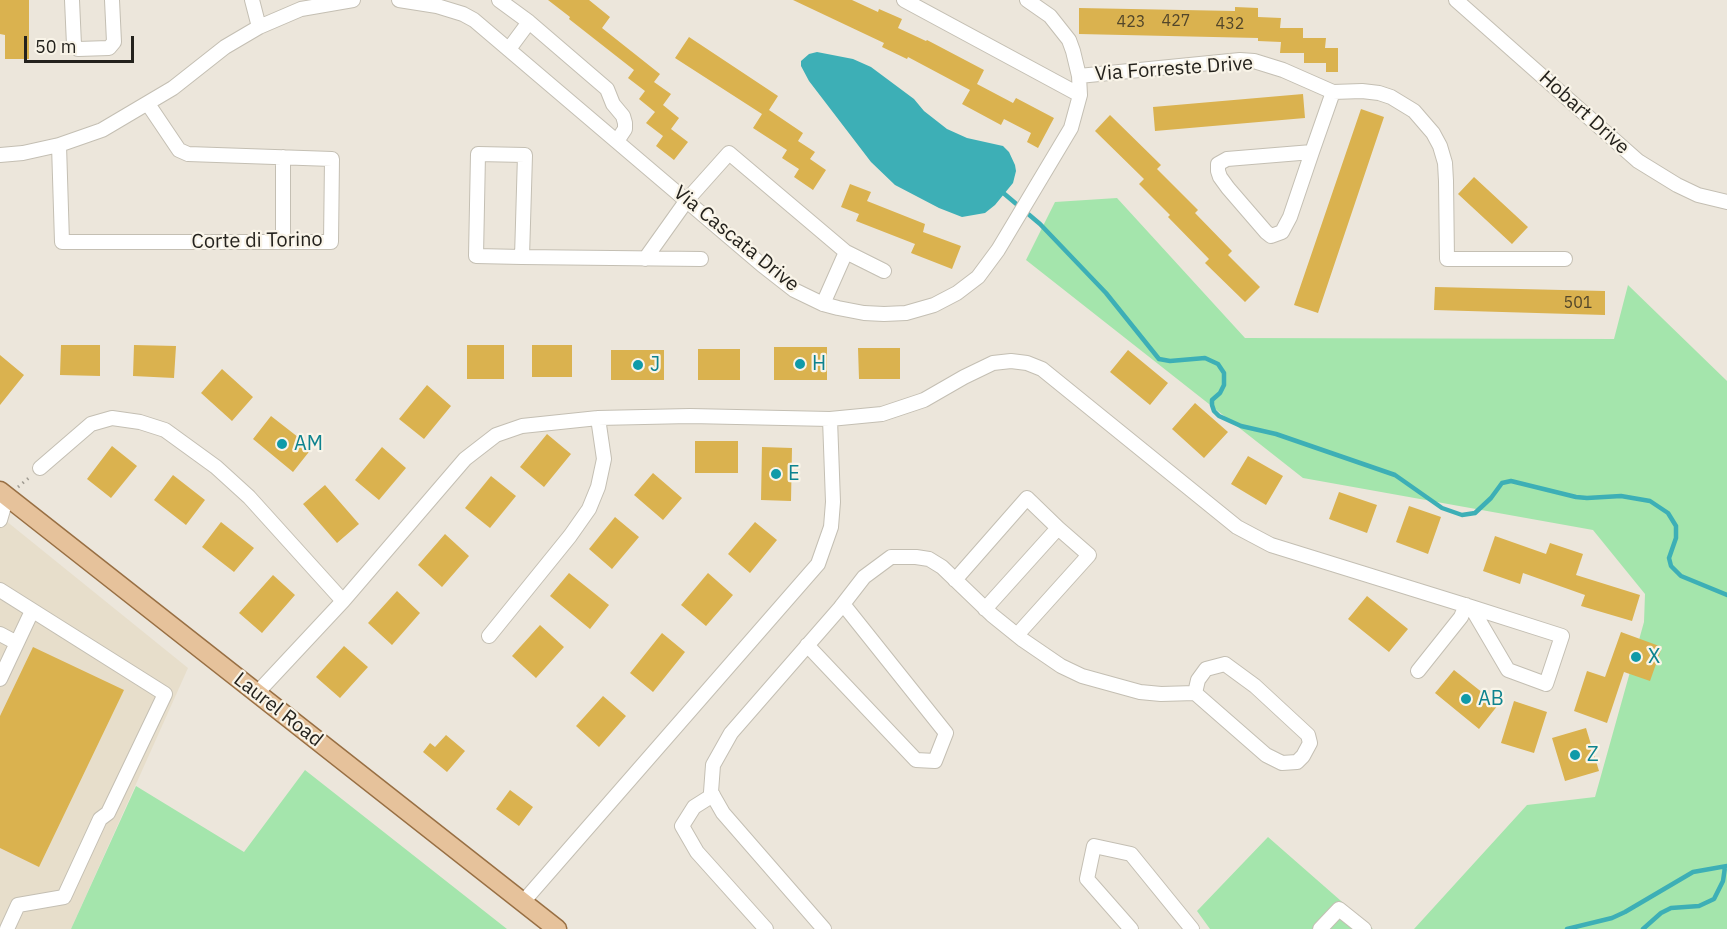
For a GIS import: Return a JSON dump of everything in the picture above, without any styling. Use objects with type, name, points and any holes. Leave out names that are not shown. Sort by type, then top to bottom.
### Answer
[{"type":"main road","name":"Laurel Road","points":[[4,494],[557,929]]},
{"type":"street","points":[[72,0],[74,45],[78,49],[109,48],[114,42],[112,0]]},
{"type":"street","points":[[252,0],[259,27]]},
{"type":"street","points":[[0,155],[23,153],[59,145],[102,130],[173,88],[225,47],[259,27],[301,9],[353,0]]},
{"type":"street","name":"Via Cascata Drive","points":[[399,0],[437,6],[474,20],[780,279],[823,304],[864,314],[916,311],[945,300],[969,285],[987,267],[1071,128],[1080,95],[1077,63],[1069,40],[1050,16],[1034,2]]},
{"type":"street","points":[[499,0],[529,22],[607,89],[625,123],[625,129],[617,141]]},
{"type":"street","points":[[904,0],[1080,95]]},
{"type":"street","name":"Hobart Drive","points":[[1456,0],[1638,160],[1698,195],[1727,202]]},
{"type":"street","points":[[509,49],[529,22]]},
{"type":"street","name":"Via Forreste Drive","points":[[1079,76],[1240,60],[1254,61],[1283,70],[1333,92],[1362,91],[1391,97],[1414,111],[1433,133],[1440,146],[1445,163],[1447,259],[1565,259]]},
{"type":"street","points":[[1312,152],[1227,159],[1218,164],[1218,171],[1228,188],[1260,227],[1271,236],[1277,235],[1286,227],[1333,92]]},
{"type":"street","name":"Corte di Torino","points":[[59,145],[62,242],[331,243],[332,159],[188,154],[179,150],[148,104]]},
{"type":"street","points":[[645,259],[687,200],[729,153],[846,252],[884,272]]},
{"type":"street","points":[[522,257],[525,155],[478,154],[476,256],[522,257],[645,259],[701,259]]},
{"type":"street","points":[[283,157],[283,242]]},
{"type":"street","points":[[823,304],[846,252]]},
{"type":"street","points":[[256,693],[343,601],[465,459],[496,435],[522,426],[598,418],[690,416],[830,419],[882,414],[924,400],[964,376],[993,363],[1011,361],[1027,363],[1042,369],[1237,527],[1271,545],[1469,606],[1562,636],[1546,684],[1508,670],[1469,606]]},
{"type":"street","points":[[40,468],[91,424],[112,418],[140,422],[165,430],[216,467],[249,497],[343,601]]},
{"type":"street","points":[[489,636],[589,509],[598,487],[604,459],[598,418]]},
{"type":"street","points":[[524,902],[818,564],[831,527],[833,502],[830,419]]},
{"type":"street","points":[[0,520],[4,494]]},
{"type":"street","points":[[955,580],[1027,498],[1089,555],[1017,635]]},
{"type":"street","points":[[985,609],[1058,528]]},
{"type":"street","points":[[824,929],[723,813],[711,792],[713,765],[731,733],[864,578],[891,557],[929,559],[942,567],[985,609],[1017,635],[1061,666],[1082,676],[1140,692],[1195,693],[1266,755],[1282,763],[1297,762],[1310,743],[1308,735],[1277,705],[1225,664],[1206,669],[1198,680],[1195,693]]},
{"type":"street","points":[[0,590],[165,694],[108,813],[100,819],[64,897],[18,905],[7,929]]},
{"type":"street","points":[[807,645],[916,760],[935,761],[946,733],[843,604]]},
{"type":"street","points":[[1418,671],[1469,606]]},
{"type":"street","points":[[0,679],[33,611]]},
{"type":"street","points":[[0,634],[17,643]]},
{"type":"street","points":[[713,795],[694,807],[682,826],[697,852],[766,929]]},
{"type":"street","points":[[1131,929],[1087,879],[1094,846],[1131,854],[1192,929]]},
{"type":"street","points":[[1320,929],[1340,909],[1364,929]]},
{"type":"path","points":[[4,494],[40,468]]},
{"type":"shaded area","points":[[0,516],[188,668],[71,929],[0,929]]},
{"type":"green space","points":[[1117,198],[1245,338],[1614,339],[1628,285],[1727,381],[1727,929],[1414,929],[1527,805],[1595,797],[1644,622],[1645,594],[1593,530],[1303,478],[1026,260],[1055,202]]},
{"type":"green space","points":[[305,770],[507,929],[71,929],[136,786],[244,852]]},
{"type":"green space","points":[[1268,837],[1373,929],[1210,929],[1197,911]]},
{"type":"water","points":[[817,52],[853,59],[871,67],[914,99],[924,111],[947,129],[967,138],[1003,146],[1009,152],[1015,165],[1013,183],[995,205],[985,213],[962,217],[895,185],[871,162],[809,81],[801,66],[801,61],[809,54]]},
{"type":"building","points":[[0,0],[29,0],[29,59],[5,59],[5,35],[0,34]]},
{"type":"building","points":[[548,0],[589,0],[610,17],[602,28],[660,74],[654,82],[671,94],[663,105],[679,118],[671,129],[688,142],[674,160],[656,146],[663,136],[646,123],[655,112],[639,99],[645,91],[628,78],[634,70]]},
{"type":"building","points":[[793,0],[852,0],[878,12],[879,9],[902,19],[898,28],[927,40],[984,70],[977,84],[1013,103],[1016,98],[1054,118],[1038,148],[1027,142],[1031,133],[1004,119],[1001,125],[962,104],[970,90],[908,57],[907,59],[882,47],[884,43]]},
{"type":"building","points":[[1235,7],[1258,8],[1258,17],[1281,18],[1280,28],[1303,28],[1303,38],[1326,38],[1325,48],[1338,48],[1338,72],[1326,72],[1326,63],[1304,63],[1304,53],[1280,53],[1281,42],[1258,41],[1258,38],[1079,34],[1079,8],[1235,11]]},
{"type":"building","points":[[689,37],[778,96],[769,110],[803,133],[798,141],[815,152],[810,159],[826,170],[813,190],[794,177],[799,169],[782,158],[787,150],[753,128],[762,114],[675,58]]},
{"type":"building","points":[[1303,94],[1305,118],[1155,131],[1153,107]]},
{"type":"building","points":[[1361,109],[1384,117],[1318,313],[1294,305]]},
{"type":"building","points":[[1110,115],[1161,165],[1157,169],[1198,210],[1195,213],[1232,251],[1228,255],[1260,287],[1245,302],[1205,263],[1209,259],[1139,184],[1144,179],[1095,131]]},
{"type":"building","points":[[1474,177],[1528,227],[1512,244],[1458,194]]},
{"type":"building","points":[[850,184],[871,192],[867,201],[925,224],[923,232],[961,246],[952,269],[911,253],[915,244],[856,221],[859,214],[841,207]]},
{"type":"building","points":[[1435,287],[1605,291],[1605,315],[1434,310]]},
{"type":"building","points":[[61,345],[100,345],[100,376],[60,375]]},
{"type":"building","points":[[134,345],[176,346],[174,378],[133,376]]},
{"type":"building","points":[[467,345],[504,345],[504,379],[467,379]]},
{"type":"building","points":[[532,345],[572,345],[572,377],[532,377]]},
{"type":"building","name":"H","points":[[774,347],[827,347],[827,380],[774,380]]},
{"type":"building","points":[[858,348],[900,348],[900,379],[859,379]]},
{"type":"building","points":[[698,349],[740,349],[740,380],[698,380]]},
{"type":"building","name":"J","points":[[611,350],[664,350],[664,380],[611,380]]},
{"type":"building","points":[[1128,350],[1168,383],[1150,405],[1110,372]]},
{"type":"building","points":[[0,355],[24,375],[0,405]]},
{"type":"building","points":[[222,369],[253,397],[232,421],[201,393]]},
{"type":"building","points":[[427,385],[451,406],[424,439],[399,419]]},
{"type":"building","points":[[1195,403],[1228,432],[1204,458],[1172,429]]},
{"type":"building","name":"AM","points":[[271,416],[312,448],[293,472],[253,439]]},
{"type":"building","points":[[547,434],[571,454],[544,487],[520,467]]},
{"type":"building","points":[[695,441],[738,441],[738,473],[695,473]]},
{"type":"building","points":[[112,446],[137,466],[111,498],[87,479]]},
{"type":"building","points":[[382,447],[406,468],[379,500],[355,480]]},
{"type":"building","name":"E","points":[[762,447],[792,448],[791,501],[761,500]]},
{"type":"building","points":[[1248,456],[1283,476],[1266,505],[1231,484]]},
{"type":"building","points":[[653,473],[682,498],[663,520],[634,495]]},
{"type":"building","points":[[173,475],[205,500],[186,525],[154,500]]},
{"type":"building","points":[[491,476],[516,496],[490,528],[465,508]]},
{"type":"building","points":[[325,485],[359,524],[337,543],[303,504]]},
{"type":"building","points":[[1339,492],[1377,505],[1367,533],[1329,519]]},
{"type":"building","points":[[1409,506],[1441,517],[1428,554],[1396,542]]},
{"type":"building","points":[[615,517],[639,537],[612,569],[589,549]]},
{"type":"building","points":[[221,522],[254,548],[234,572],[202,547]]},
{"type":"building","points":[[755,522],[777,540],[750,573],[728,554]]},
{"type":"building","points":[[445,534],[469,556],[442,587],[418,565]]},
{"type":"building","points":[[1495,536],[1546,554],[1550,543],[1583,554],[1576,575],[1640,595],[1632,621],[1581,606],[1585,595],[1523,573],[1520,584],[1483,571]]},
{"type":"building","points":[[569,573],[609,605],[590,629],[550,596]]},
{"type":"building","points":[[708,573],[733,595],[706,626],[681,605]]},
{"type":"building","points":[[273,575],[295,595],[262,633],[239,613]]},
{"type":"building","points":[[397,591],[420,613],[392,645],[368,623]]},
{"type":"building","points":[[1367,596],[1408,629],[1389,652],[1348,619]]},
{"type":"building","points":[[540,625],[564,647],[536,678],[512,656]]},
{"type":"building","points":[[1621,632],[1662,647],[1650,681],[1624,672],[1607,723],[1574,711],[1587,671],[1605,677]]},
{"type":"building","points":[[662,633],[685,652],[653,692],[630,673]]},
{"type":"building","points":[[344,646],[368,667],[340,698],[316,677]]},
{"type":"building","points":[[33,647],[124,690],[39,867],[0,848],[0,716]]},
{"type":"building","name":"AB","points":[[1454,670],[1498,705],[1479,729],[1435,693]]},
{"type":"building","points":[[603,696],[626,716],[599,747],[576,726]]},
{"type":"building","points":[[1514,701],[1547,712],[1534,753],[1501,743]]},
{"type":"building","name":"Z","points":[[1586,728],[1599,771],[1565,781],[1552,738]]},
{"type":"building","points":[[446,735],[465,751],[447,772],[423,752],[430,743],[435,747]]},
{"type":"building","points":[[510,790],[533,807],[519,826],[496,809]]},
{"type":"waterway","points":[[1001,191],[1040,224],[1106,293],[1159,359],[1170,361],[1205,358],[1218,364],[1224,373],[1224,385],[1220,393],[1212,400],[1212,405],[1219,416],[1241,426],[1276,434],[1395,475],[1442,508],[1462,515],[1475,513],[1491,498],[1502,483],[1511,481],[1576,497],[1621,496],[1650,501],[1668,513],[1676,526],[1676,538],[1669,558],[1671,566],[1681,576],[1727,595]]},
{"type":"waterway","points":[[1567,929],[1612,918],[1693,872],[1727,866]]},
{"type":"waterway","points":[[1643,929],[1661,913],[1671,908],[1699,906],[1714,899],[1723,881],[1725,867]]},
{"type":"place","name":"H","points":[[800,364]]},
{"type":"place","name":"J","points":[[638,365]]},
{"type":"place","name":"AM","points":[[282,444]]},
{"type":"place","name":"E","points":[[776,474]]},
{"type":"place","name":"X","points":[[1636,657]]},
{"type":"place","name":"AB","points":[[1466,699]]},
{"type":"place","name":"Z","points":[[1575,755]]}]
